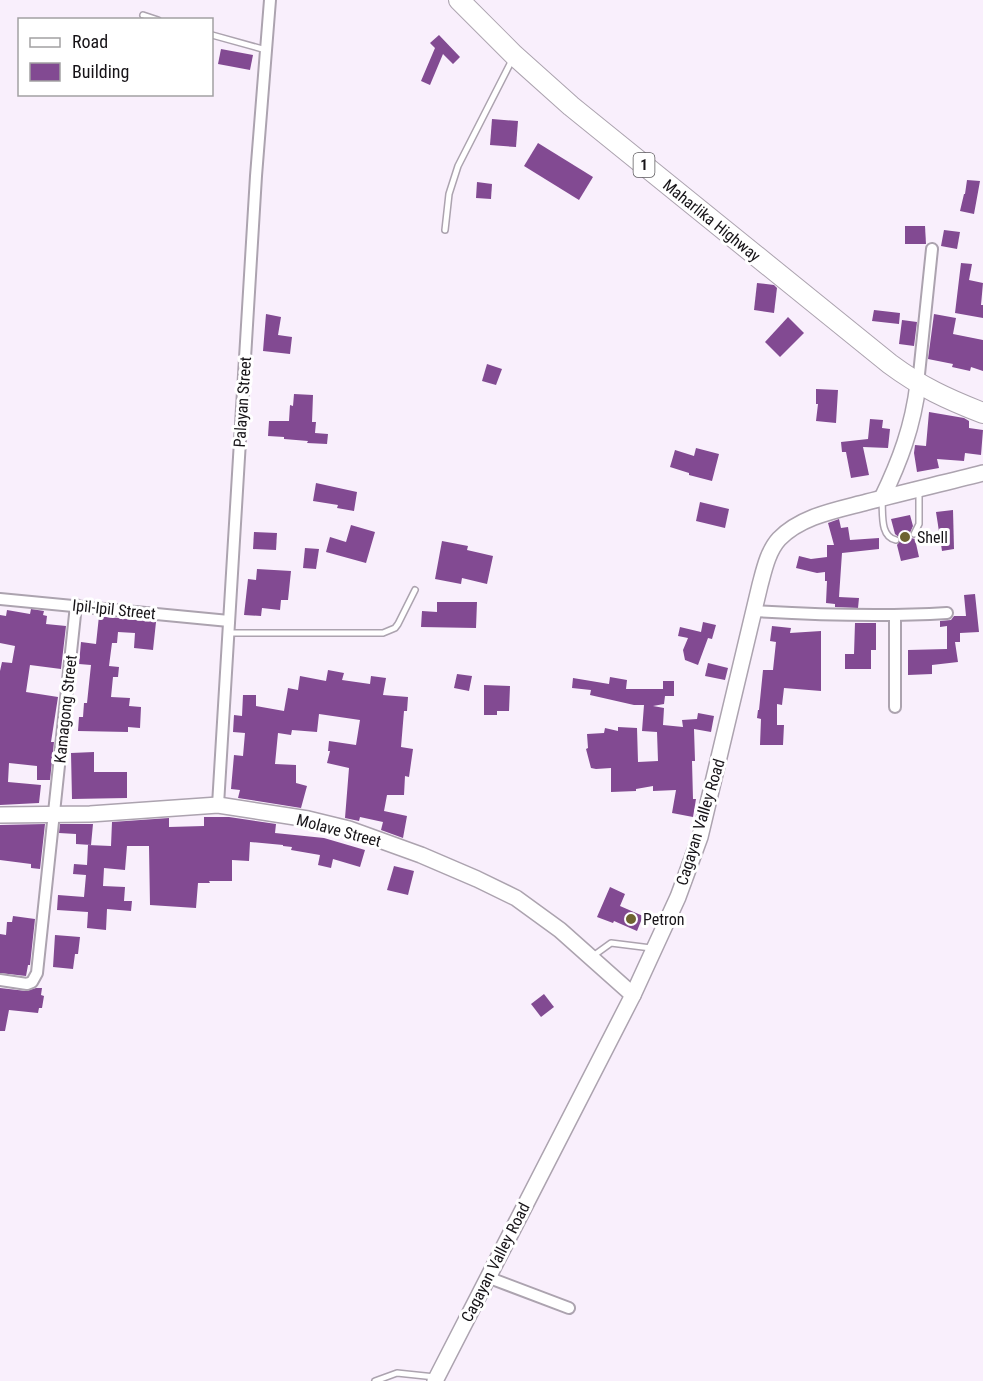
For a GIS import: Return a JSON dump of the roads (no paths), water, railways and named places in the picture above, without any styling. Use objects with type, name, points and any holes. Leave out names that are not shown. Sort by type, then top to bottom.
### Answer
[{"type":"highway","name":"Maharlika Highway","points":[[459,0],[514,56],[580,113],[890,364],[918,384],[946,399],[983,413]]},
{"type":"main road","points":[[882,498],[901,459],[916,404],[918,384]]},
{"type":"main road","name":"Cagayan Valley Road","points":[[436,1379],[633,995],[678,897],[700,837],[767,560],[777,541],[789,530],[812,518],[983,473]]},
{"type":"main road","name":"Molave Street","points":[[0,815],[90,814],[218,805],[308,819],[350,829],[421,855],[516,898],[560,930],[633,995]]},
{"type":"street","name":"Palayan Street","points":[[218,805],[256,176],[270,0]]},
{"type":"street","points":[[918,384],[932,249]]},
{"type":"street","name":"Ipil-Ipil Street","points":[[0,599],[229,621]]},
{"type":"street","name":"Kamagong Street","points":[[0,980],[27,984],[33,982],[35,978],[76,605]]},
{"type":"street","points":[[754,611],[826,616],[947,613]]},
{"type":"street","points":[[895,616],[895,706]]},
{"type":"street","points":[[487,1277],[569,1308]]},
{"type":"lane","points":[[143,15],[152,18]]},
{"type":"lane","points":[[213,35],[266,51]]},
{"type":"lane","points":[[445,230],[449,194],[458,166],[514,56]]},
{"type":"lane","points":[[914,534],[919,524],[919,489]]},
{"type":"lane","points":[[882,498],[885,532],[888,537],[896,540]]},
{"type":"lane","points":[[228,633],[383,633],[395,628],[398,624],[415,590]]},
{"type":"lane","points":[[591,958],[611,943],[656,949]]},
{"type":"lane","points":[[375,1381],[397,1373],[436,1379]]},
{"type":"place","name":"Shell","points":[[905,537]]},
{"type":"place","name":"Petron","points":[[631,919]]}]
